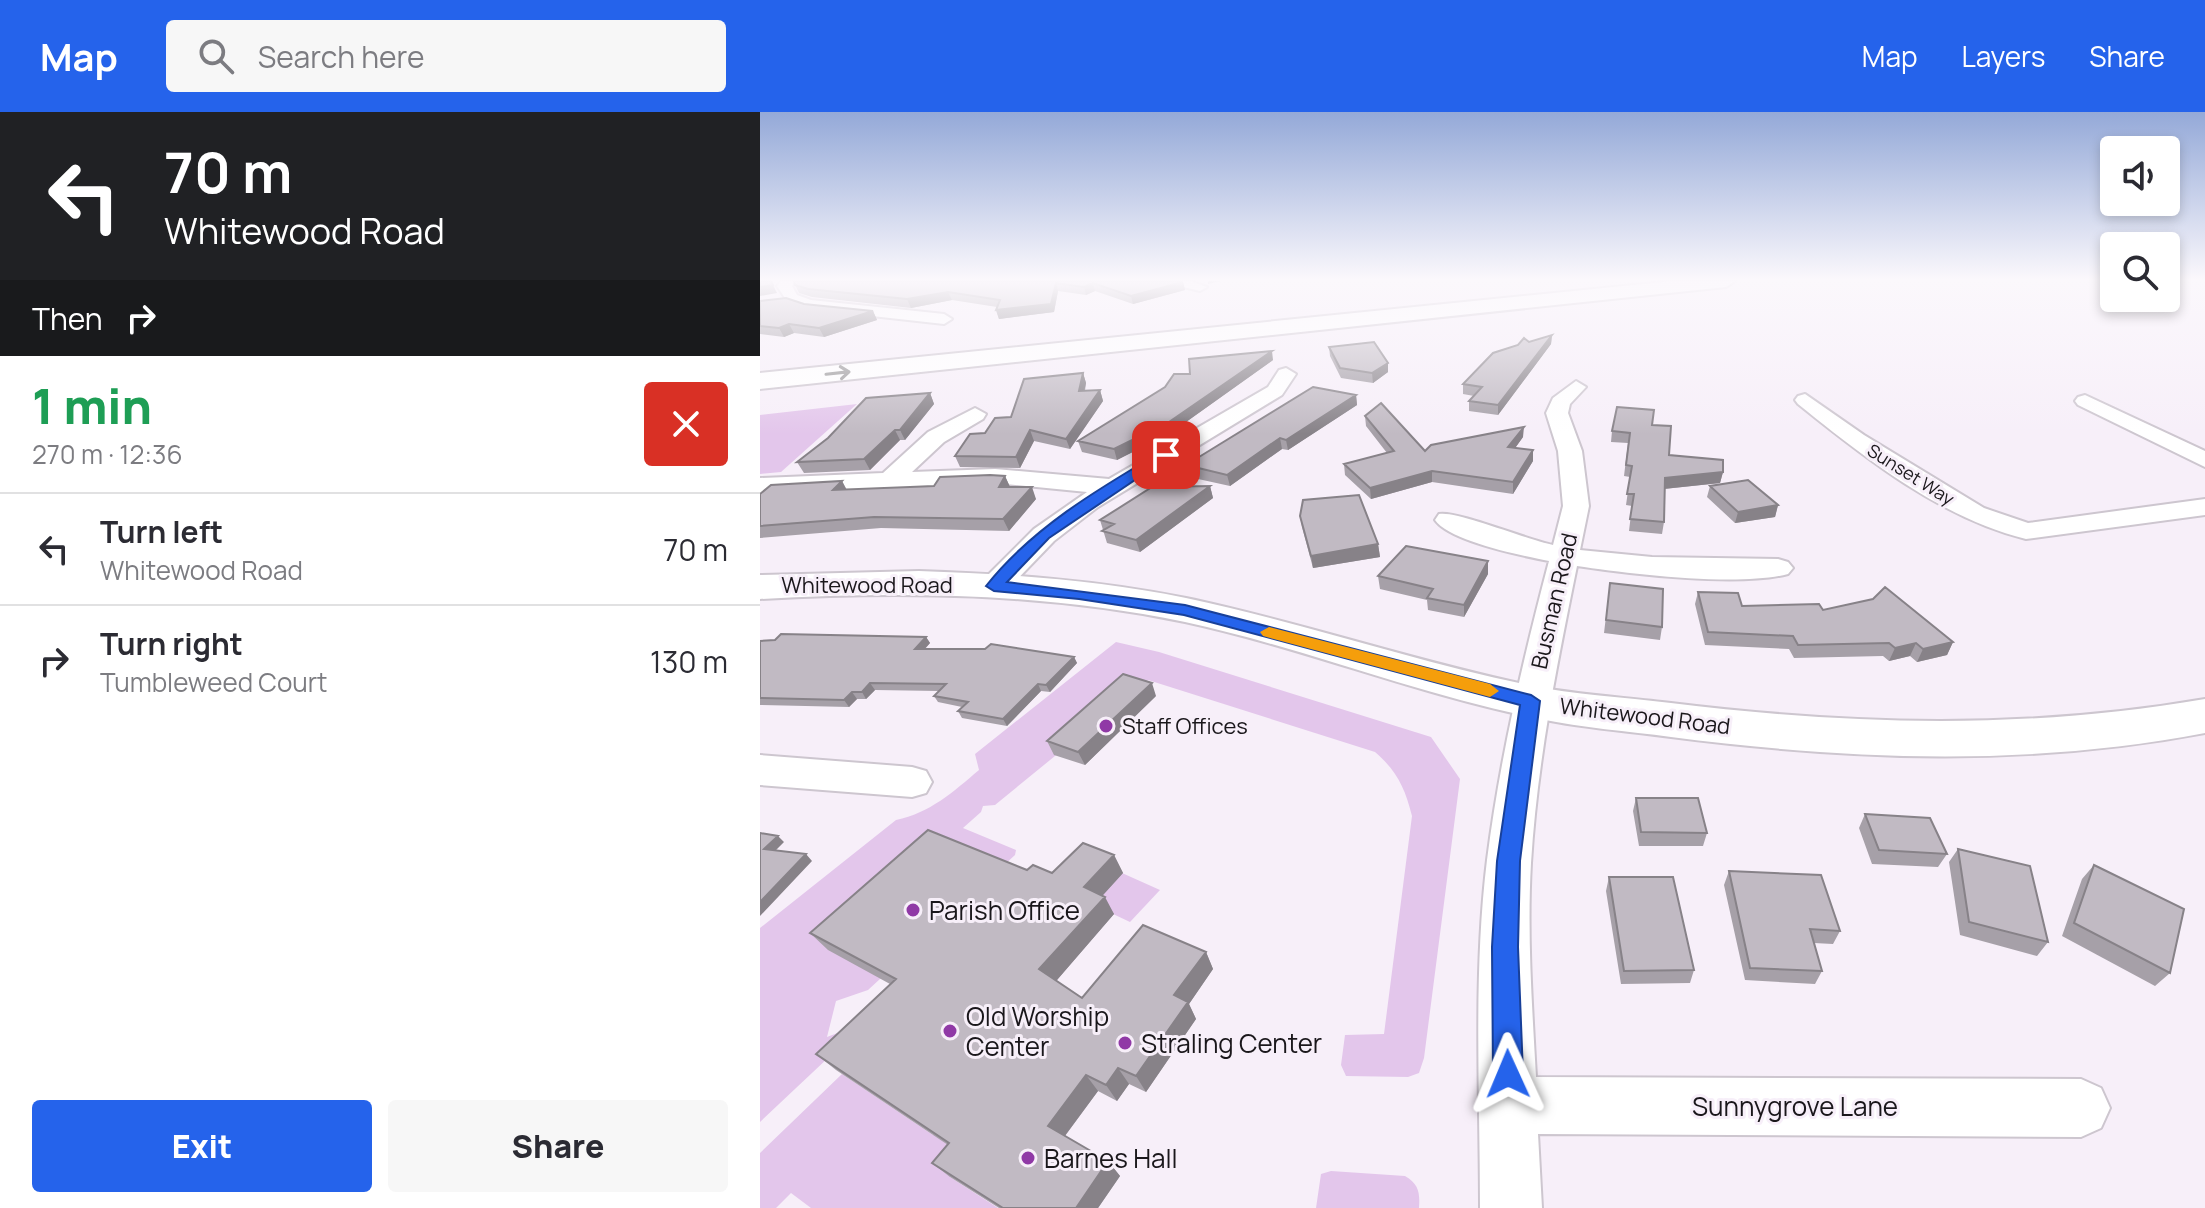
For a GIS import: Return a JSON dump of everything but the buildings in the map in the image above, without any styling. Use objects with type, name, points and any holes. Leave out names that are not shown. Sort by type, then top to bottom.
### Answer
[{"type":"main road","points":[[760,363],[1072,332]]},
{"type":"main road","points":[[760,381],[1232,332]]},
{"type":"main road","name":"Whitewood Road","points":[[760,587],[920,582],[1079,594],[1185,610],[1531,701],[1710,725],[1861,738],[2040,736],[2129,730],[2205,716]]},
{"type":"street","points":[[994,586],[1044,535],[1111,487],[1275,391],[1286,374]]},
{"type":"street","name":"Busman Road","points":[[1511,1208],[1505,947],[1509,861],[1531,701],[1576,506],[1576,482],[1557,413],[1560,402],[1576,387]]},
{"type":"street","name":"Sunset Way","points":[[1805,400],[1856,440],[1975,514],[2026,531],[2205,507]]},
{"type":"street","points":[[2085,401],[2205,460]]},
{"type":"street","points":[[892,478],[936,437],[975,414]]},
{"type":"street","points":[[760,486],[995,476],[1111,487]]},
{"type":"street","points":[[1448,520],[1478,535],[1566,556],[1707,569],[1778,568]]},
{"type":"street","points":[[760,770],[912,782]]},
{"type":"street","name":"Sunnygrove Lane","points":[[1509,1105],[2081,1108]]},
{"type":"shaded area","points":[[857,404],[781,472],[760,474],[760,415]]},
{"type":"shaded area","points":[[1116,642],[1159,652],[1431,737],[1460,779],[1424,1058],[1419,1073],[1408,1077],[1346,1076],[1341,1065],[1345,1035],[1384,1034],[1412,816],[1395,773],[1375,752],[1148,680],[995,805],[983,806],[981,812],[963,828],[1016,850],[1015,855],[868,990],[836,1001],[827,1037],[840,1032],[846,1041],[760,1122],[760,928],[896,820],[930,807],[960,786],[979,770],[975,754]]},
{"type":"shaded area","points":[[1122,873],[1160,890],[1130,922],[1094,905]]},
{"type":"shaded area","points":[[842,1074],[933,1135],[973,1090],[950,1177],[998,1208],[811,1208],[791,1193],[776,1208],[760,1208],[760,1153]]},
{"type":"shaded area","points":[[1331,1171],[1405,1176],[1418,1189],[1419,1208],[1316,1208],[1321,1174]]},
{"type":"slow traffic","points":[[1269,632],[1490,691]]},
{"type":"place","name":"Staff Offices","points":[[1106,726]]},
{"type":"place","name":"Parish Office","points":[[913,910]]},
{"type":"place","name":"Old Worship Center","points":[[950,1031]]},
{"type":"place","name":"Straling Center","points":[[1125,1043]]},
{"type":"place","name":"Barnes Hall","points":[[1028,1158]]},
{"type":"route","points":[[1166,455],[1111,487],[1044,535],[994,586],[1079,594],[1185,610],[1531,701],[1509,861],[1505,947],[1508,1074]]}]
